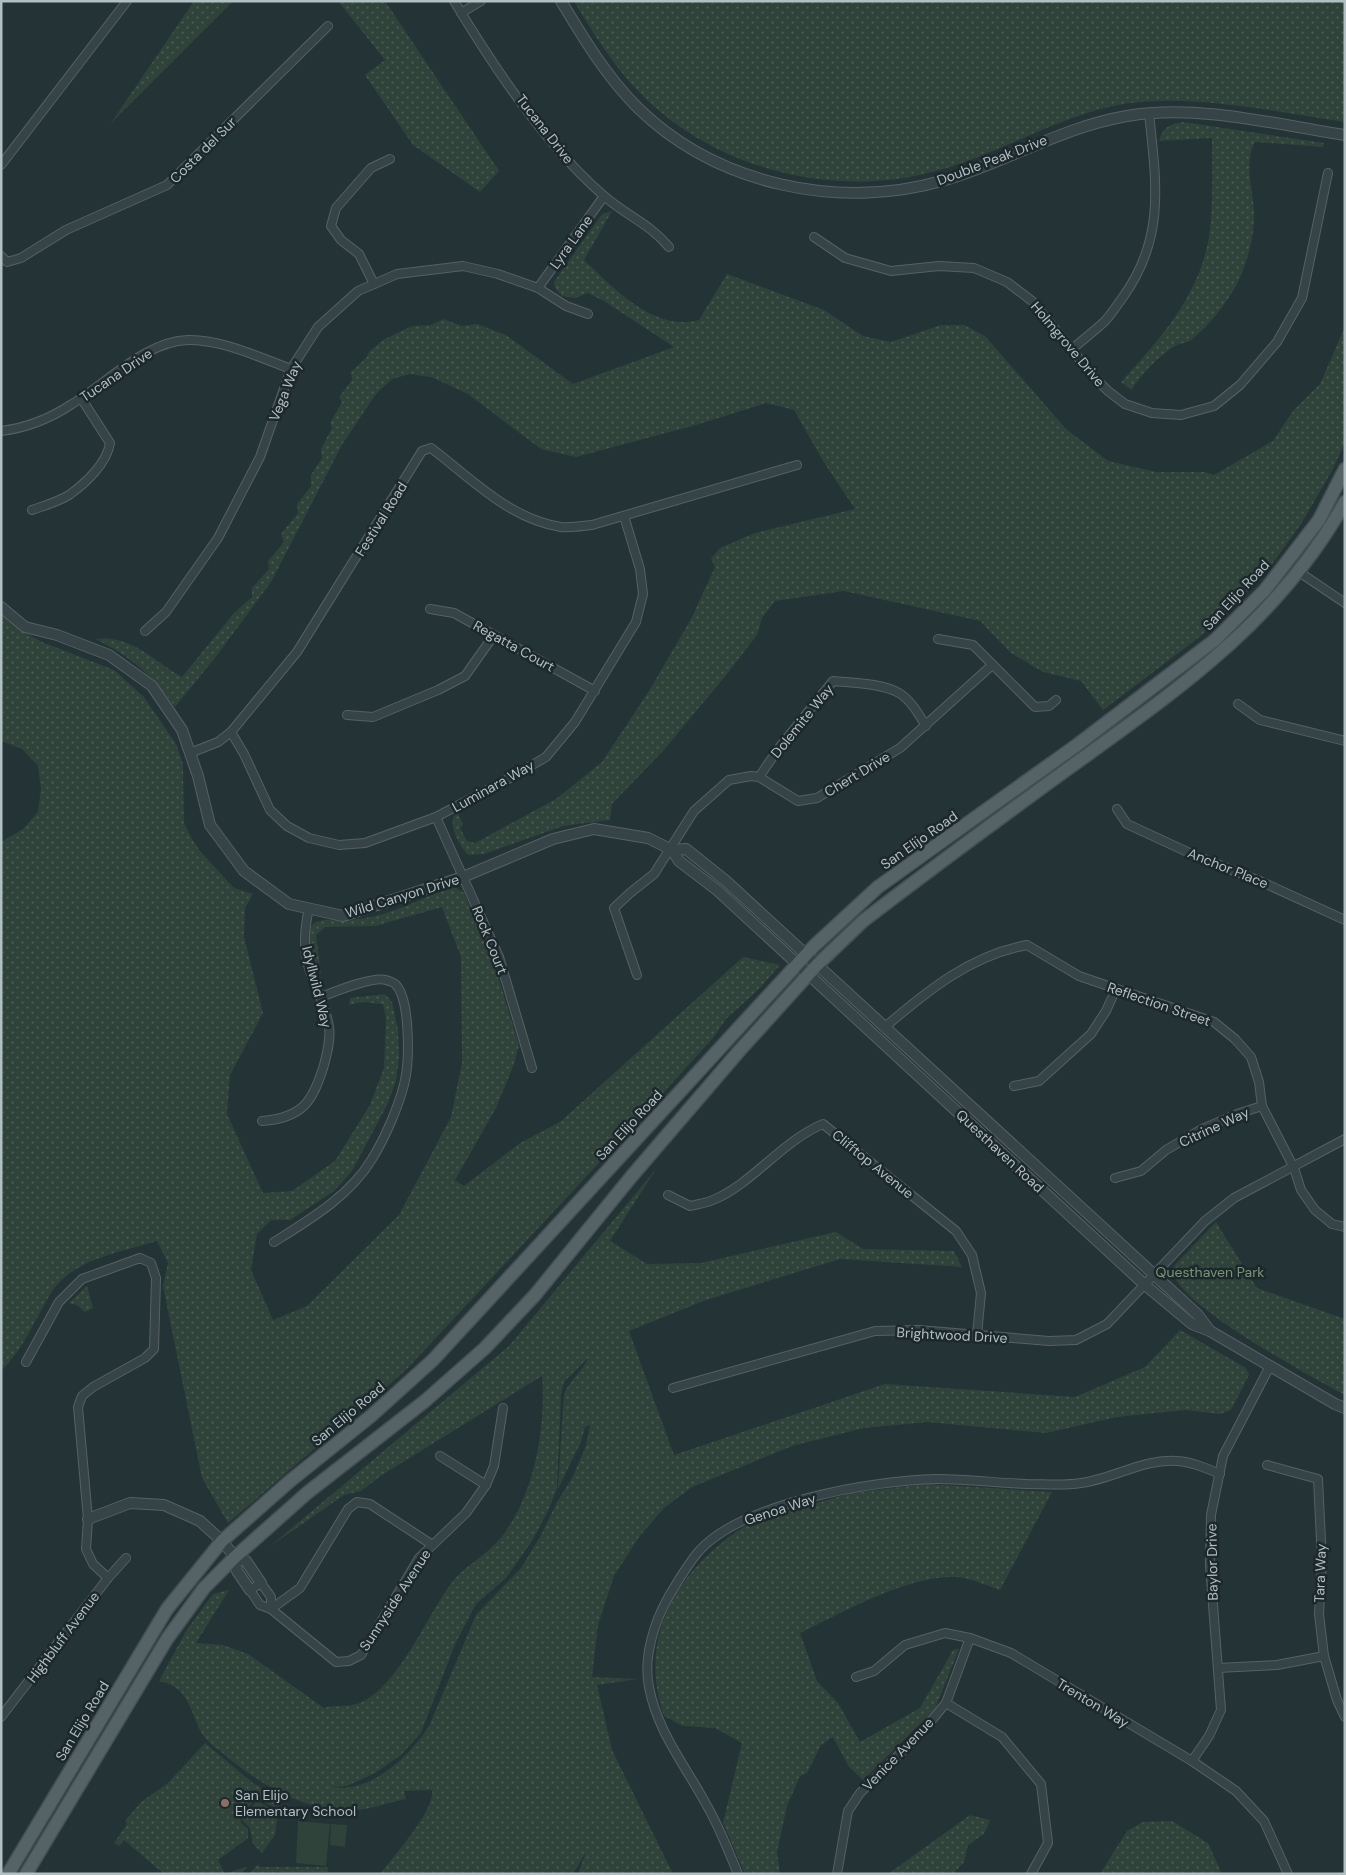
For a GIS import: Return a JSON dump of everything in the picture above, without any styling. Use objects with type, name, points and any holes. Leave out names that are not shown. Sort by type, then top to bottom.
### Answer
[{"type":"main road","name":"San Elijo Road","points":[[8,1874],[167,1610],[222,1541],[290,1481],[371,1416],[433,1360],[801,959],[878,887],[1077,745],[1215,640],[1264,590],[1319,520],[1345,469]]},
{"type":"main road","points":[[26,1874],[167,1639],[204,1588],[235,1557],[307,1493],[425,1401],[485,1348],[535,1295],[631,1177],[740,1050],[813,970],[871,915],[1193,677],[1249,628],[1299,572],[1345,502]]},
{"type":"street","points":[[1,165],[127,1]]},
{"type":"street","name":"Tucana Drive","points":[[454,1],[557,150],[604,196],[656,231],[669,247]]},
{"type":"street","points":[[461,13],[481,1]]},
{"type":"street","name":"Double Peak Drive","points":[[561,1],[609,76],[640,110],[656,123],[688,145],[723,164],[759,178],[797,188],[857,194],[919,186],[962,174],[1084,126],[1149,113],[1219,115],[1345,135]]},
{"type":"street","name":"Costa del Sur","points":[[1,256],[7,262],[21,258],[66,230],[167,185],[328,26]]},
{"type":"street","points":[[1072,349],[1105,320],[1135,280],[1148,252],[1155,210],[1155,170],[1149,113]]},
{"type":"street","points":[[374,284],[370,271],[359,254],[341,240],[331,226],[336,208],[371,168],[390,158]]},
{"type":"street","name":"Holmgrove Drive","points":[[814,237],[845,258],[891,272],[939,266],[974,268],[1007,282],[1032,301],[1094,377],[1125,404],[1152,413],[1181,415],[1214,406],[1240,384],[1277,342],[1302,298],[1328,173]]},
{"type":"street","name":"Lyra Lane","points":[[538,288],[604,196]]},
{"type":"street","name":"Vega Way","points":[[145,631],[166,612],[218,538],[260,457],[291,369],[318,327],[358,292],[396,274],[463,266],[498,274],[538,288],[566,306],[588,314]]},
{"type":"street","name":"Tucana Drive","points":[[1,430],[24,428],[82,398],[160,346],[188,340],[208,342],[252,354],[291,369]]},
{"type":"street","points":[[32,510],[68,495],[96,470],[109,451],[110,443],[82,398]]},
{"type":"street","name":"Festival Road","points":[[190,753],[218,742],[231,732],[297,652],[422,451],[431,448],[478,487],[521,514],[561,527],[592,526],[624,516]]},
{"type":"street","points":[[624,516],[797,465]]},
{"type":"street","name":"Luminara Way","points":[[231,732],[244,754],[270,810],[287,826],[309,838],[339,846],[365,843],[436,817],[546,757],[575,722],[636,622],[643,594],[640,569],[624,516]]},
{"type":"street","points":[[1299,572],[1345,603]]},
{"type":"street","name":"Wild Canyon Drive","points":[[1,607],[25,627],[57,635],[109,655],[152,686],[182,730],[210,825],[244,871],[289,904],[343,916],[463,877],[553,839],[594,830],[648,838],[672,850],[686,849],[703,861],[801,959]]},
{"type":"street","name":"Regatta Court","points":[[430,609],[454,613],[595,691]]},
{"type":"street","points":[[347,715],[373,717],[438,690],[465,676],[494,635]]},
{"type":"street","points":[[938,639],[972,645],[991,662],[991,666],[1035,707],[1050,706],[1056,700]]},
{"type":"street","name":"Chert Drive","points":[[759,777],[798,801],[816,798],[900,748],[991,666]]},
{"type":"street","name":"Dolemite Way","points":[[759,777],[822,691],[833,681],[877,687],[898,693],[910,704],[926,726]]},
{"type":"street","points":[[1238,704],[1260,720],[1345,740]]},
{"type":"street","points":[[637,975],[614,908],[654,874],[672,850],[694,811],[729,780],[751,776],[759,777]]},
{"type":"street","name":"Anchor Place","points":[[1117,809],[1127,824],[1345,920]]},
{"type":"street","name":"Rock Court","points":[[436,817],[499,957],[532,1068]]},
{"type":"street","name":"Idyllwild Way","points":[[262,1121],[283,1119],[302,1108],[316,1090],[327,1054],[329,1028],[321,997],[307,962],[304,933],[309,908]]},
{"type":"street","name":"Reflection Street","points":[[884,1027],[948,976],[1010,948],[1027,945],[1079,976],[1214,1022],[1235,1039],[1250,1057],[1259,1082],[1262,1106],[1294,1168],[1301,1190],[1315,1210],[1332,1224],[1345,1227]]},
{"type":"street","name":"Questhaven Road","points":[[801,959],[1146,1286],[1192,1324],[1210,1331],[1345,1408]]},
{"type":"street","name":"Questhaven Road","points":[[813,970],[884,1027],[1154,1276],[1198,1314],[1210,1331]]},
{"type":"street","points":[[274,1242],[312,1218],[344,1193],[372,1160],[391,1118],[406,1076],[408,1045],[404,1000],[396,985],[384,980],[351,986],[321,997]]},
{"type":"street","points":[[1014,1086],[1039,1081],[1091,1034],[1106,1011],[1116,989]]},
{"type":"street","name":"Citrine Way","points":[[1115,1178],[1141,1171],[1166,1150],[1202,1129],[1262,1106]]},
{"type":"street","name":"Clifftop Avenue","points":[[668,1195],[690,1206],[714,1200],[808,1131],[823,1124],[956,1231],[972,1255],[980,1293],[977,1335]]},
{"type":"street","name":"Brightwood Drive","points":[[673,1388],[875,1331],[919,1330],[1048,1341],[1076,1340],[1108,1324],[1146,1286],[1205,1221],[1234,1198],[1294,1168],[1345,1139]]},
{"type":"street","points":[[26,1362],[60,1302],[82,1279],[140,1258],[151,1263],[156,1278],[154,1349],[146,1358],[93,1387],[82,1396],[78,1407],[88,1519],[86,1550],[93,1564],[108,1578]]},
{"type":"street","name":"Baylor Drive","points":[[1192,1761],[1209,1736],[1221,1710],[1210,1565],[1211,1515],[1223,1456],[1270,1366]]},
{"type":"street","name":"Sunnyside Avenue","points":[[271,1610],[336,1662],[349,1661],[361,1655],[419,1558],[431,1544],[466,1513],[486,1485],[494,1466],[503,1408]]},
{"type":"street","points":[[440,1456],[486,1485]]},
{"type":"street","name":"Genoa Way","points":[[738,1874],[707,1805],[671,1746],[656,1717],[648,1685],[650,1651],[660,1614],[680,1577],[700,1550],[744,1520],[766,1511],[878,1483],[937,1479],[1053,1485],[1081,1483],[1146,1464],[1176,1460],[1200,1465],[1220,1474]]},
{"type":"street","name":"Tara Way","points":[[1267,1465],[1318,1479],[1322,1561],[1319,1614],[1324,1656],[1337,1700],[1345,1717]]},
{"type":"street","points":[[271,1610],[300,1588],[348,1509],[357,1502],[370,1504],[431,1544]]},
{"type":"street","points":[[88,1519],[130,1503],[164,1505],[200,1521],[222,1541],[235,1557],[246,1561],[271,1597],[271,1610]]},
{"type":"street","points":[[235,1557],[237,1571],[260,1605],[271,1610]]},
{"type":"street","name":"Highbluff Avenue","points":[[1,1717],[108,1578],[126,1558]]},
{"type":"street","points":[[250,1590],[261,1583]]},
{"type":"street","name":"Trenton Way","points":[[856,1677],[874,1671],[905,1645],[945,1633],[970,1638],[1011,1653],[1192,1761],[1236,1791],[1264,1821],[1288,1874]]},
{"type":"street","name":"Venice Avenue","points":[[836,1874],[848,1811],[860,1793],[921,1732],[946,1703],[970,1638]]},
{"type":"street","points":[[1218,1668],[1277,1665],[1324,1656]]},
{"type":"street","points":[[946,1703],[1002,1737],[1041,1784],[1048,1843],[1032,1874]]},
{"type":"green space","points":[[194,1],[233,1],[111,123]]},
{"type":"green space","points":[[338,1],[385,1],[499,171],[480,192],[413,145],[365,75],[385,60]]},
{"type":"green space","points":[[574,1],[1345,1],[1345,122],[1202,102],[1145,102],[1118,105],[1094,111],[1046,128],[976,158],[928,173],[890,180],[851,181],[812,178],[773,170],[736,157],[700,140],[668,118],[639,92],[612,60]]},
{"type":"green space","points":[[1183,122],[1324,143],[1323,147],[1255,142],[1251,151],[1249,171],[1254,211],[1252,237],[1237,284],[1211,321],[1191,340],[1177,345],[1159,358],[1139,379],[1132,390],[1121,382],[1153,346],[1181,308],[1201,267],[1208,244],[1212,209],[1212,138],[1159,141],[1163,132],[1168,127]]},
{"type":"green space","points":[[612,211],[584,260],[621,294],[650,314],[666,320],[682,322],[699,320],[727,274],[824,310],[863,336],[891,342],[941,325],[964,325],[985,336],[1066,429],[1108,461],[1156,472],[1205,472],[1214,475],[1273,441],[1293,411],[1320,384],[1345,327],[1345,442],[1333,469],[1301,524],[1264,575],[1202,635],[1103,710],[1081,681],[1043,672],[1011,653],[980,621],[844,591],[775,601],[762,618],[757,635],[727,674],[662,752],[612,804],[610,820],[563,826],[484,854],[468,855],[454,831],[454,816],[458,813],[463,825],[460,828],[467,841],[475,843],[556,799],[602,762],[649,691],[691,619],[715,567],[711,559],[720,548],[755,533],[855,509],[823,461],[794,410],[766,403],[696,425],[576,457],[541,449],[468,394],[431,377],[410,374],[392,379],[376,394],[343,443],[271,582],[218,654],[175,707],[140,668],[119,652],[95,639],[120,641],[131,645],[142,650],[182,677],[234,613],[252,597],[252,588],[269,569],[268,561],[284,542],[281,534],[298,513],[297,504],[311,486],[311,475],[322,458],[321,449],[332,428],[330,423],[342,402],[339,397],[352,380],[351,372],[383,340],[412,326],[431,325],[443,319],[462,326],[477,324],[506,335],[573,384],[674,347],[604,301],[588,293],[575,298],[562,296],[555,288],[554,282],[602,214]]},
{"type":"green space","points":[[1,614],[20,630],[42,642],[114,670],[144,697],[176,744],[183,764],[184,823],[192,839],[200,851],[234,888],[253,894],[245,908],[244,937],[263,1013],[230,1075],[227,1114],[263,1193],[292,1191],[335,1161],[370,1105],[384,1068],[386,1018],[383,1004],[363,1002],[349,1005],[350,998],[385,994],[392,1002],[398,1030],[399,1057],[396,1081],[387,1105],[352,1171],[334,1191],[290,1220],[271,1220],[257,1234],[251,1270],[273,1320],[307,1306],[399,1215],[451,1117],[462,1063],[461,957],[442,907],[375,926],[325,927],[316,935],[321,975],[309,942],[310,929],[313,924],[321,920],[370,917],[449,888],[456,888],[464,893],[497,973],[519,1045],[514,1064],[496,1108],[455,1180],[464,1186],[520,1143],[560,1122],[743,957],[780,965],[759,989],[726,1019],[713,1038],[623,1137],[406,1370],[228,1523],[202,1478],[163,1286],[168,1263],[157,1241],[99,1258],[72,1272],[60,1281],[51,1293],[23,1344],[1,1371],[1,842],[23,829],[38,812],[41,789],[38,766],[22,749],[1,741]]},
{"type":"green space","points":[[656,1169],[610,1241],[647,1264],[701,1263],[836,1232],[863,1249],[954,1251],[962,1267],[840,1259],[706,1300],[629,1331],[674,1455],[885,1384],[1075,1397],[1145,1367],[1180,1330],[1246,1368],[1249,1375],[1231,1410],[1220,1414],[1185,1410],[1117,1417],[1046,1433],[927,1422],[864,1428],[792,1446],[692,1487],[664,1508],[639,1537],[614,1576],[598,1625],[592,1677],[638,1679],[597,1685],[612,1750],[673,1874],[578,1874],[586,1852],[573,1874],[380,1874],[420,1821],[427,1809],[432,1790],[404,1791],[406,1799],[360,1810],[319,1807],[302,1802],[255,1778],[211,1744],[201,1733],[190,1706],[179,1690],[159,1681],[186,1631],[213,1594],[229,1590],[196,1643],[223,1645],[248,1654],[324,1708],[360,1703],[387,1682],[400,1666],[453,1581],[498,1541],[521,1505],[529,1485],[539,1441],[542,1419],[542,1376],[382,1475],[361,1491],[344,1495],[269,1547],[509,1346]],"holes":[[[588,1358],[569,1384],[564,1394],[558,1489],[581,1442],[585,1427],[590,1425],[586,1446],[572,1478],[521,1568],[476,1615],[429,1726],[421,1738],[400,1760],[374,1779],[361,1785],[346,1788],[332,1787],[347,1786],[375,1773],[401,1755],[421,1733],[455,1644],[476,1604],[506,1578],[532,1541],[549,1509],[557,1488],[561,1395],[564,1382]]]},
{"type":"green space","name":"Questhaven Park","points":[[1216,1222],[1257,1288],[1345,1319],[1345,1395],[1246,1338],[1194,1300],[1178,1283],[1172,1268]]},
{"type":"green space","points":[[87,1286],[93,1308],[85,1312],[77,1305],[69,1303]]},
{"type":"green space","points":[[928,1484],[1052,1492],[1000,1590],[965,1578],[935,1578],[895,1589],[875,1597],[800,1633],[817,1681],[838,1703],[860,1742],[920,1708],[953,1650],[959,1649],[935,1709],[863,1780],[849,1767],[833,1737],[821,1745],[807,1773],[800,1776],[787,1806],[777,1852],[780,1874],[745,1874],[723,1823],[742,1743],[715,1728],[683,1726],[664,1716],[657,1686],[656,1657],[661,1629],[671,1604],[686,1580],[705,1558],[727,1539],[752,1522],[851,1493]]},
{"type":"green space","points":[[205,1743],[253,1783],[280,1799],[278,1809],[256,1798],[240,1817],[241,1823],[248,1829],[248,1838],[218,1860],[225,1874],[164,1874],[124,1840],[119,1846],[114,1843],[127,1824],[125,1821],[141,1802],[168,1783]]},
{"type":"green space","points":[[257,1801],[278,1813],[275,1835],[262,1853],[253,1844],[250,1828],[241,1819]]},
{"type":"green space","points":[[970,1815],[990,1820],[984,1834],[968,1845],[964,1862],[953,1874],[888,1874]]},
{"type":"green space","points":[[298,1821],[330,1824],[326,1866],[296,1863]]},
{"type":"green space","points":[[1172,1821],[1208,1843],[1222,1874],[1100,1874],[1127,1831],[1143,1822]]},
{"type":"green space","points":[[331,1824],[347,1825],[345,1847],[330,1845]]},
{"type":"green space","points":[[258,1864],[259,1867],[327,1867],[328,1872],[250,1873]]},
{"type":"green space","points":[[245,1867],[247,1868],[240,1874],[225,1874]]},
{"type":"place","name":"San Elijo Elementary School","points":[[225,1803]]}]
